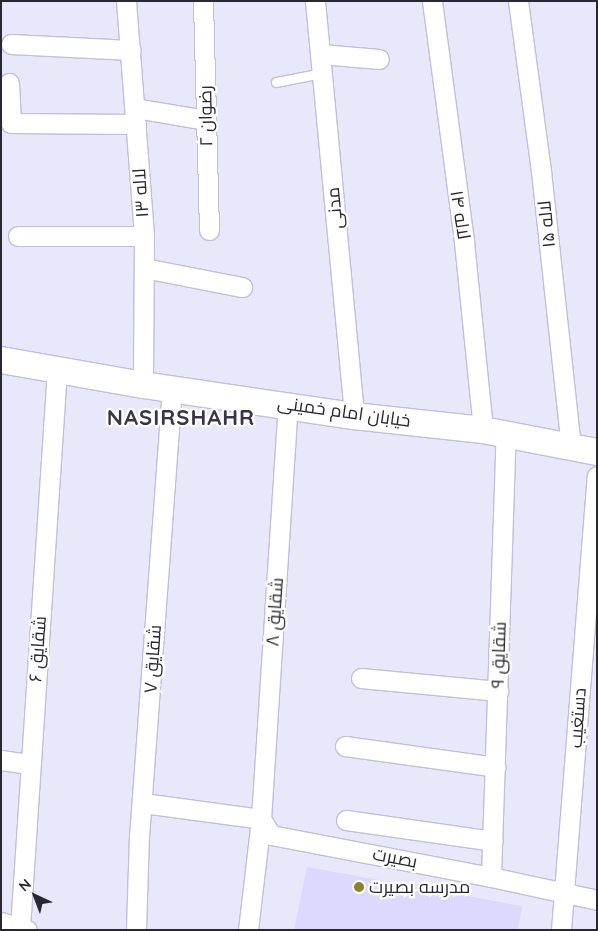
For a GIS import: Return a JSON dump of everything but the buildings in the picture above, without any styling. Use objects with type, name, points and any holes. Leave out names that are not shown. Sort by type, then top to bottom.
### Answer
[{"type":"main road","name":"خیابان امام خمینی","points":[[1,360],[354,416],[494,432],[597,452]]},
{"type":"street","name":"لاله ۱۳","points":[[126,1],[144,236],[143,384]]},
{"type":"street","name":"رضوان ۲","points":[[203,1],[209,230]]},
{"type":"street","name":"مدنی","points":[[315,1],[354,416]]},
{"type":"street","name":"لاله ۱۴","points":[[432,1],[464,242],[494,432]]},
{"type":"street","name":"لاله ۱۵","points":[[518,1],[541,171],[570,447]]},
{"type":"street","points":[[11,44],[131,50]]},
{"type":"street","points":[[321,54],[379,59]]},
{"type":"street","points":[[9,83],[11,123],[136,116],[206,120]]},
{"type":"street","points":[[18,236],[144,236]]},
{"type":"street","points":[[144,268],[242,286]]},
{"type":"street","name":"شقایق ۶","points":[[24,929],[30,764],[58,370]]},
{"type":"street","name":"شقایق ۷","points":[[136,930],[139,837],[172,388]]},
{"type":"street","name":"شقایق ۸","points":[[248,930],[261,819],[288,405]]},
{"type":"street","name":"شقایق ۹","points":[[491,877],[498,691],[494,432]]},
{"type":"street","name":"دستغیب","points":[[561,930],[597,476]]},
{"type":"street","points":[[361,678],[498,691]]},
{"type":"street","points":[[345,746],[496,766]]},
{"type":"street","points":[[1,760],[30,764]]},
{"type":"street","points":[[143,803],[261,819]]},
{"type":"street","name":"بصیرت","points":[[261,819],[271,835],[491,877],[597,900]]},
{"type":"street","points":[[346,820],[493,841]]},
{"type":"street","points":[[1,922],[24,929]]},
{"type":"lane","points":[[276,82],[322,73]]},
{"type":"shaded area","name":"مدرسه بصیرت","points":[[307,867],[522,906],[518,930],[294,930]]},
{"type":"place","name":"مدرسه بصیرت","points":[[359,887]]},
{"type":"district","name":"NASIRSHAHR","points":[[181,418]]}]
